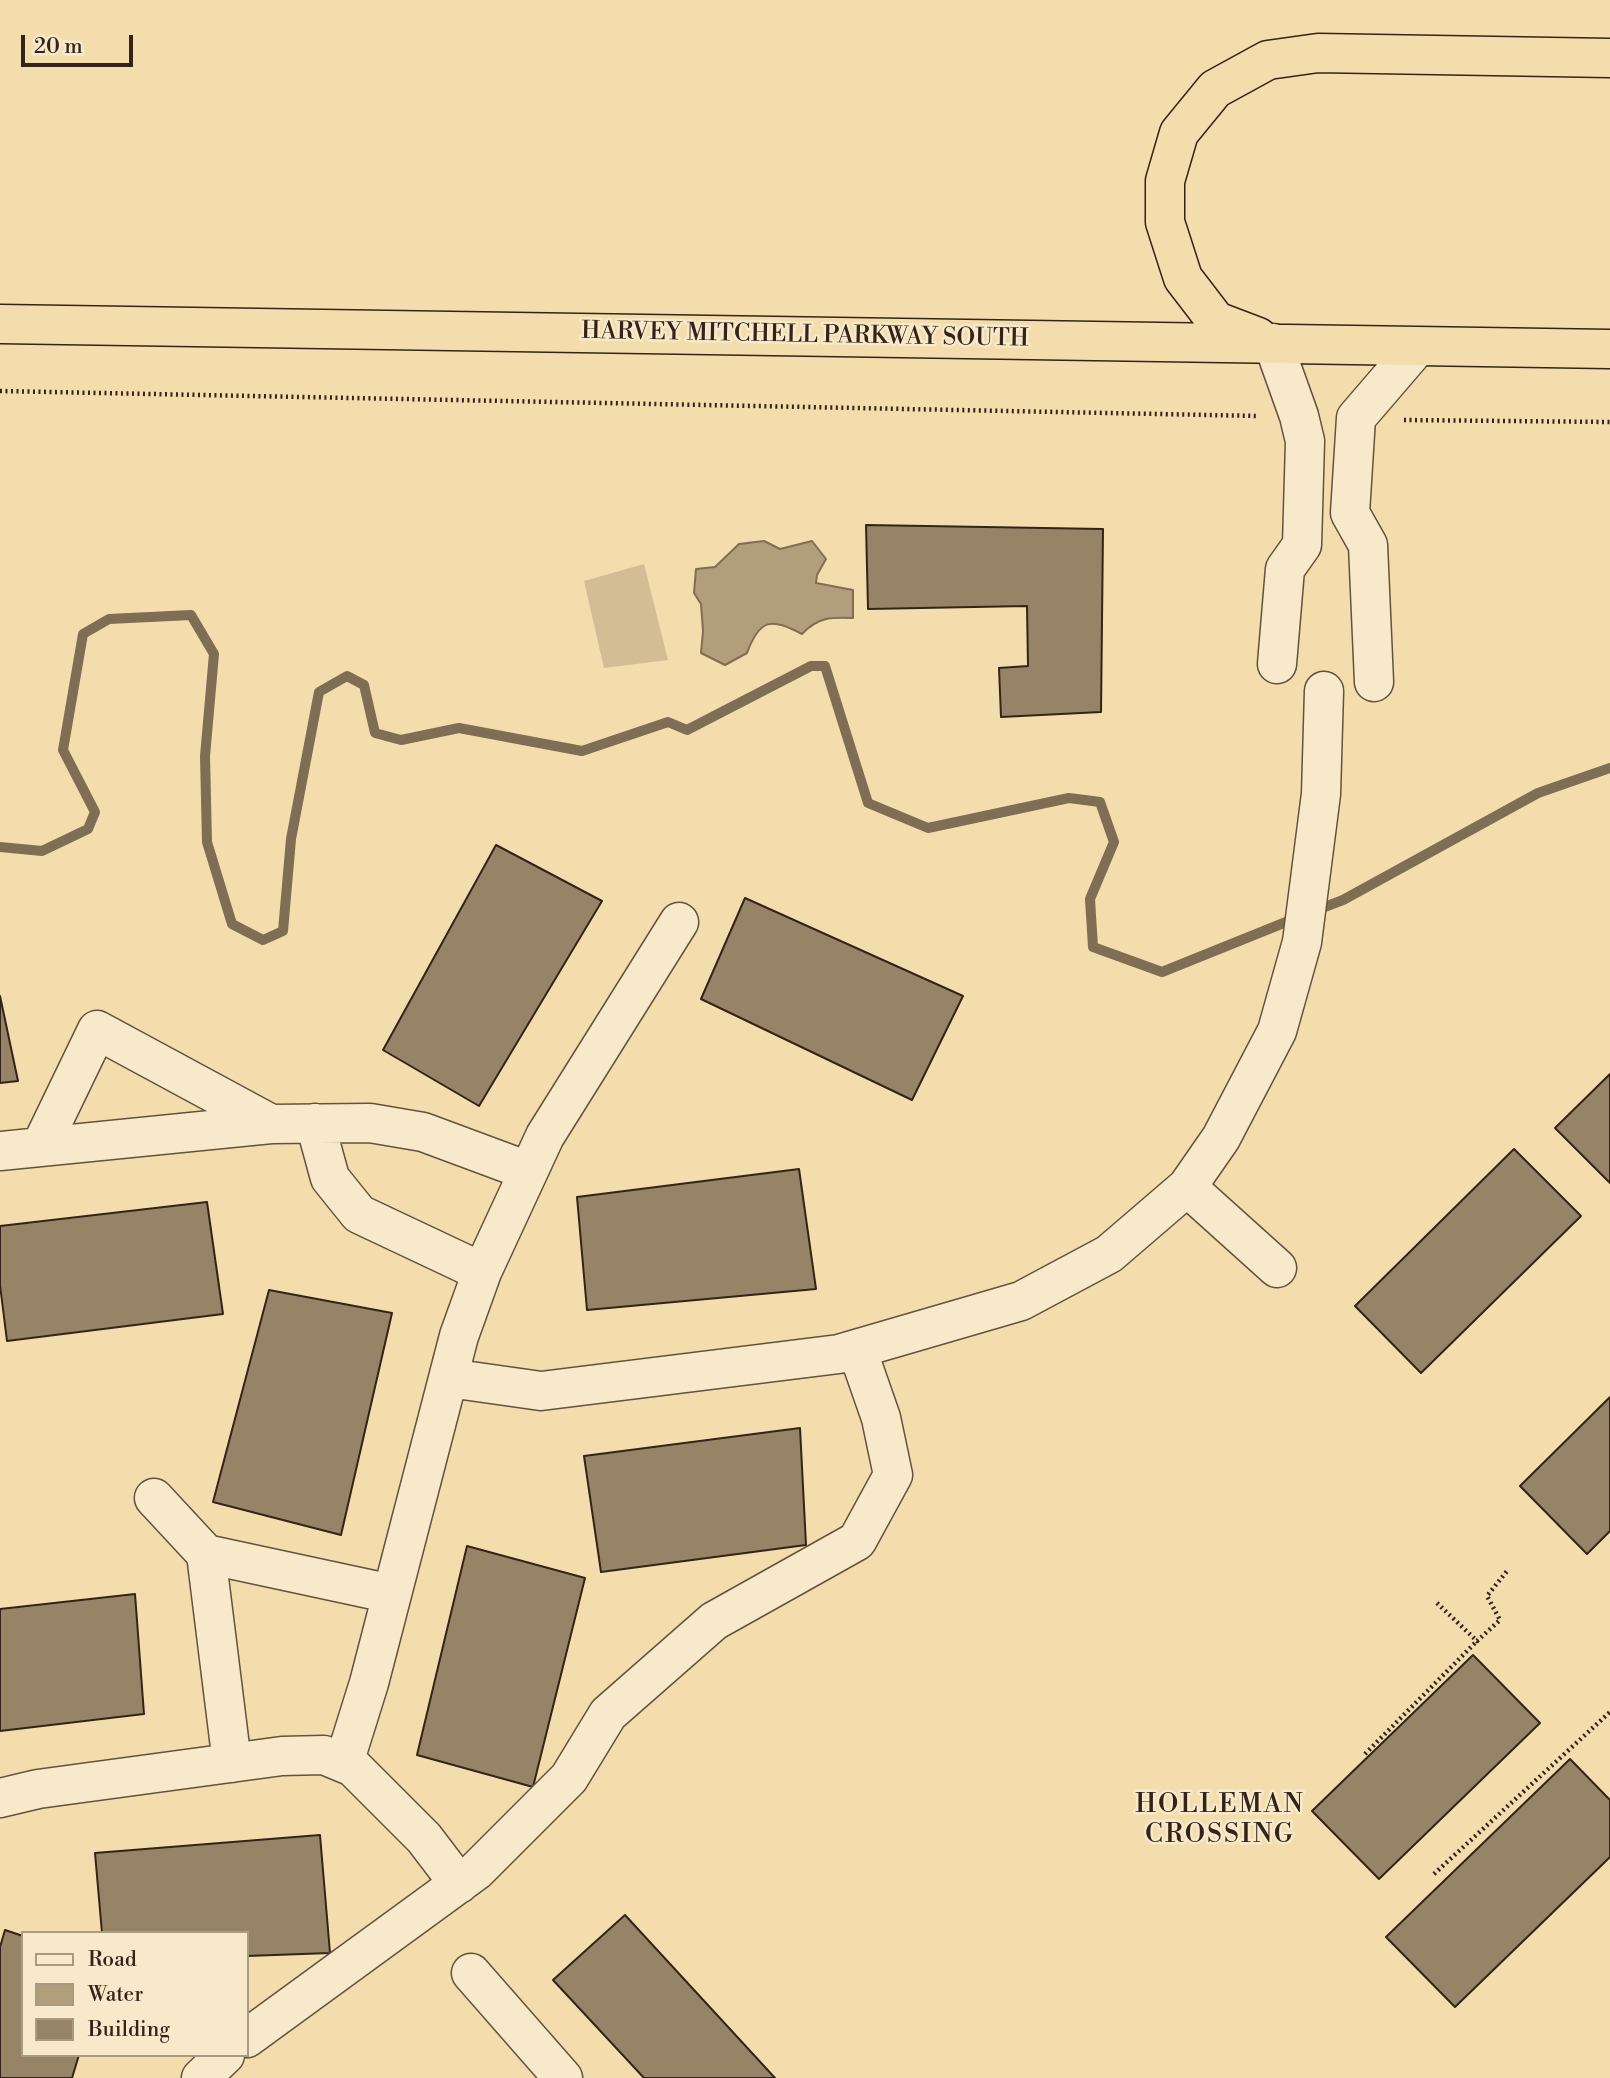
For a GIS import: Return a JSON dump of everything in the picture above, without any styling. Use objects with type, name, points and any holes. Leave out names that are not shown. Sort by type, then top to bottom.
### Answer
[{"type":"highway","points":[[1273,343],[1216,321],[1183,278],[1165,222],[1165,181],[1179,133],[1215,89],[1268,60],[1318,53],[1610,58]]},
{"type":"highway","name":"HARVEY MITCHELL PARKWAY SOUTH","points":[[0,324],[1610,349]]},
{"type":"street","points":[[1273,343],[1300,416],[1305,441],[1302,545],[1284,569],[1277,664]]},
{"type":"street","points":[[1374,682],[1368,545],[1350,513],[1356,418],[1417,347]]},
{"type":"street","points":[[449,1378],[541,1391],[839,1354],[1021,1301],[1108,1254],[1188,1187],[1221,1138],[1277,1031],[1302,942],[1321,794],[1324,691]]},
{"type":"street","points":[[344,1763],[392,1594],[459,1336],[482,1272],[545,1136],[679,922]]},
{"type":"street","points":[[41,1146],[97,1030],[271,1124]]},
{"type":"street","points":[[315,1123],[331,1178],[359,1214],[482,1272]]},
{"type":"street","points":[[0,1150],[271,1124],[370,1123],[423,1132],[528,1171]]},
{"type":"street","points":[[1188,1187],[1277,1268]]},
{"type":"street","points":[[248,2037],[476,1871],[569,1778],[608,1714],[714,1621],[857,1541],[893,1475],[881,1418],[857,1349]]},
{"type":"street","points":[[154,1498],[206,1554],[392,1594]]},
{"type":"street","points":[[206,1554],[232,1763]]},
{"type":"street","points":[[0,1798],[38,1789],[282,1756],[324,1755],[353,1767],[424,1838],[459,1884]]},
{"type":"street","points":[[471,1973],[562,2078]]},
{"type":"street","points":[[201,2078],[223,2057]]},
{"type":"path","points":[[0,391],[1300,416]]},
{"type":"path","points":[[1356,418],[1610,422]]},
{"type":"path","points":[[1365,1754],[1500,1620],[1486,1596],[1507,1571]]},
{"type":"path","points":[[1437,1603],[1477,1641]]},
{"type":"path","points":[[1434,1874],[1610,1712]]},
{"type":"shaded area","points":[[644,564],[668,660],[604,668],[584,581]]},
{"type":"water","points":[[764,541],[780,549],[812,541],[826,559],[817,575],[816,583],[853,590],[853,618],[825,619],[802,634],[782,625],[768,624],[757,633],[747,653],[725,665],[701,653],[701,604],[694,593],[696,569],[715,567],[739,544]]},
{"type":"building","points":[[866,525],[1103,529],[1101,712],[1001,717],[999,668],[1028,666],[1027,606],[868,609]]},
{"type":"building","points":[[496,845],[602,901],[479,1106],[383,1050]]},
{"type":"building","points":[[745,898],[963,996],[912,1100],[701,999]]},
{"type":"building","points":[[0,996],[18,1081],[0,1083]]},
{"type":"building","points":[[1610,1074],[1610,1183],[1555,1128]]},
{"type":"building","points":[[1514,1149],[1581,1216],[1421,1373],[1355,1306]]},
{"type":"building","points":[[799,1169],[816,1289],[587,1310],[577,1197]]},
{"type":"building","points":[[207,1202],[223,1314],[7,1341],[0,1285],[0,1226]]},
{"type":"building","points":[[269,1290],[392,1313],[341,1535],[213,1502]]},
{"type":"building","points":[[1610,1397],[1610,1531],[1587,1554],[1520,1486]]},
{"type":"building","points":[[800,1428],[806,1545],[601,1572],[584,1456]]},
{"type":"building","points":[[467,1546],[585,1578],[533,1787],[417,1755]]},
{"type":"building","points":[[135,1594],[144,1714],[0,1731],[0,1609]]},
{"type":"building","points":[[1473,1655],[1540,1723],[1379,1879],[1312,1811]]},
{"type":"building","points":[[1570,1759],[1610,1800],[1610,1857],[1455,2007],[1386,1937]]},
{"type":"building","points":[[320,1835],[330,1953],[248,1956],[248,1931],[102,1931],[95,1853]]},
{"type":"building","points":[[625,1915],[775,2078],[644,2078],[553,1980]]},
{"type":"building","points":[[5,1930],[21,1935],[21,2057],[78,2057],[72,2078],[0,2078],[0,1947]]},
{"type":"waterway","points":[[0,847],[42,851],[88,829],[95,812],[63,750],[83,634],[109,619],[191,615],[214,654],[205,756],[207,842],[232,924],[263,940],[283,931],[291,839],[319,692],[347,676],[364,685],[375,733],[401,740],[459,728],[582,751],[668,722],[687,730],[811,666],[825,666],[868,803],[928,828],[1069,798],[1100,802],[1114,842],[1090,899],[1093,947],[1162,972],[1296,918]]},
{"type":"waterway","points":[[1314,911],[1343,900],[1538,793],[1610,768]]},
{"type":"district","name":"HOLLEMAN CROSSING","points":[[1220,1821]]}]
